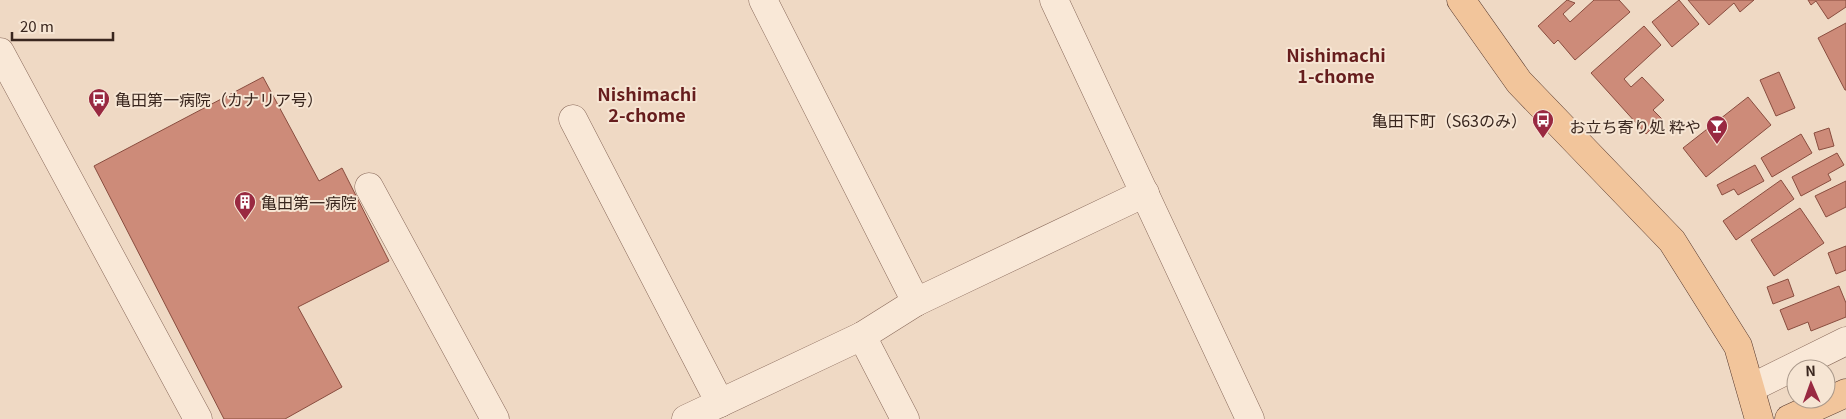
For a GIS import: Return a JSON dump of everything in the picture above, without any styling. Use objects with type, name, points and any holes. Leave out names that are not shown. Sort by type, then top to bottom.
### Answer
[{"type":"main road","points":[[1460,0],[1519,82],[1672,241],[1738,346],[1759,419]]},
{"type":"main road","points":[[1789,419],[1846,393]]},
{"type":"street","points":[[763,0],[916,302]]},
{"type":"street","points":[[1054,0],[1250,419]]},
{"type":"street","points":[[0,52],[198,419]]},
{"type":"street","points":[[573,119],[720,403]]},
{"type":"street","points":[[369,186],[495,419]]},
{"type":"street","points":[[686,419],[862,336],[916,302],[1145,193]]},
{"type":"street","points":[[862,336],[905,419]]},
{"type":"street","points":[[1750,388],[1846,341]]},
{"type":"building","points":[[1567,0],[1575,3],[1563,14],[1570,22],[1594,0],[1619,0],[1630,12],[1575,60],[1558,40],[1554,44],[1538,26]]},
{"type":"building","points":[[1679,0],[1699,24],[1672,47],[1652,22]]},
{"type":"building","points":[[1688,0],[1754,0],[1740,12],[1734,3],[1709,25]]},
{"type":"building","points":[[1808,0],[1846,0],[1846,7],[1828,19],[1816,1],[1811,5]]},
{"type":"building","points":[[1846,23],[1846,90],[1845,90],[1818,38]]},
{"type":"building","points":[[1644,26],[1661,45],[1624,79],[1631,87],[1642,77],[1664,100],[1653,110],[1662,119],[1646,134],[1591,73]]},
{"type":"building","points":[[1779,72],[1795,108],[1776,116],[1760,80]]},
{"type":"building","name":"亀田第一病院","points":[[263,77],[319,181],[342,168],[389,261],[298,307],[342,387],[285,419],[224,419],[94,166]]},
{"type":"building","points":[[1748,97],[1771,125],[1706,177],[1683,148]]},
{"type":"building","points":[[1829,128],[1834,146],[1819,150],[1814,133]]},
{"type":"building","points":[[1801,134],[1812,153],[1772,177],[1761,158]]},
{"type":"building","points":[[1837,153],[1844,165],[1828,174],[1831,180],[1801,196],[1792,177]]},
{"type":"building","points":[[1755,165],[1764,181],[1738,195],[1734,189],[1722,195],[1717,185]]},
{"type":"building","points":[[1781,180],[1794,199],[1736,240],[1723,221]]},
{"type":"building","points":[[1846,181],[1846,207],[1826,217],[1815,196]]},
{"type":"building","points":[[1800,208],[1824,243],[1774,276],[1751,240]]},
{"type":"building","points":[[1846,246],[1846,270],[1836,274],[1828,253]]},
{"type":"building","points":[[1788,279],[1794,296],[1773,304],[1767,287]]},
{"type":"building","points":[[1839,286],[1846,303],[1846,317],[1811,331],[1808,322],[1788,330],[1780,310]]},
{"type":"place","name":"亀田第一病院（カナリア号）","points":[[99,118]]},
{"type":"place","name":"亀田下町（S63のみ）","points":[[1543,139]]},
{"type":"place","name":"お立ち寄り処 粋や","points":[[1717,145]]},
{"type":"place","name":"亀田第一病院","points":[[245,221]]},
{"type":"district","name":"Nishimachi 1-chome","points":[[1336,64]]},
{"type":"district","name":"Nishimachi 2-chome","points":[[647,104]]}]
